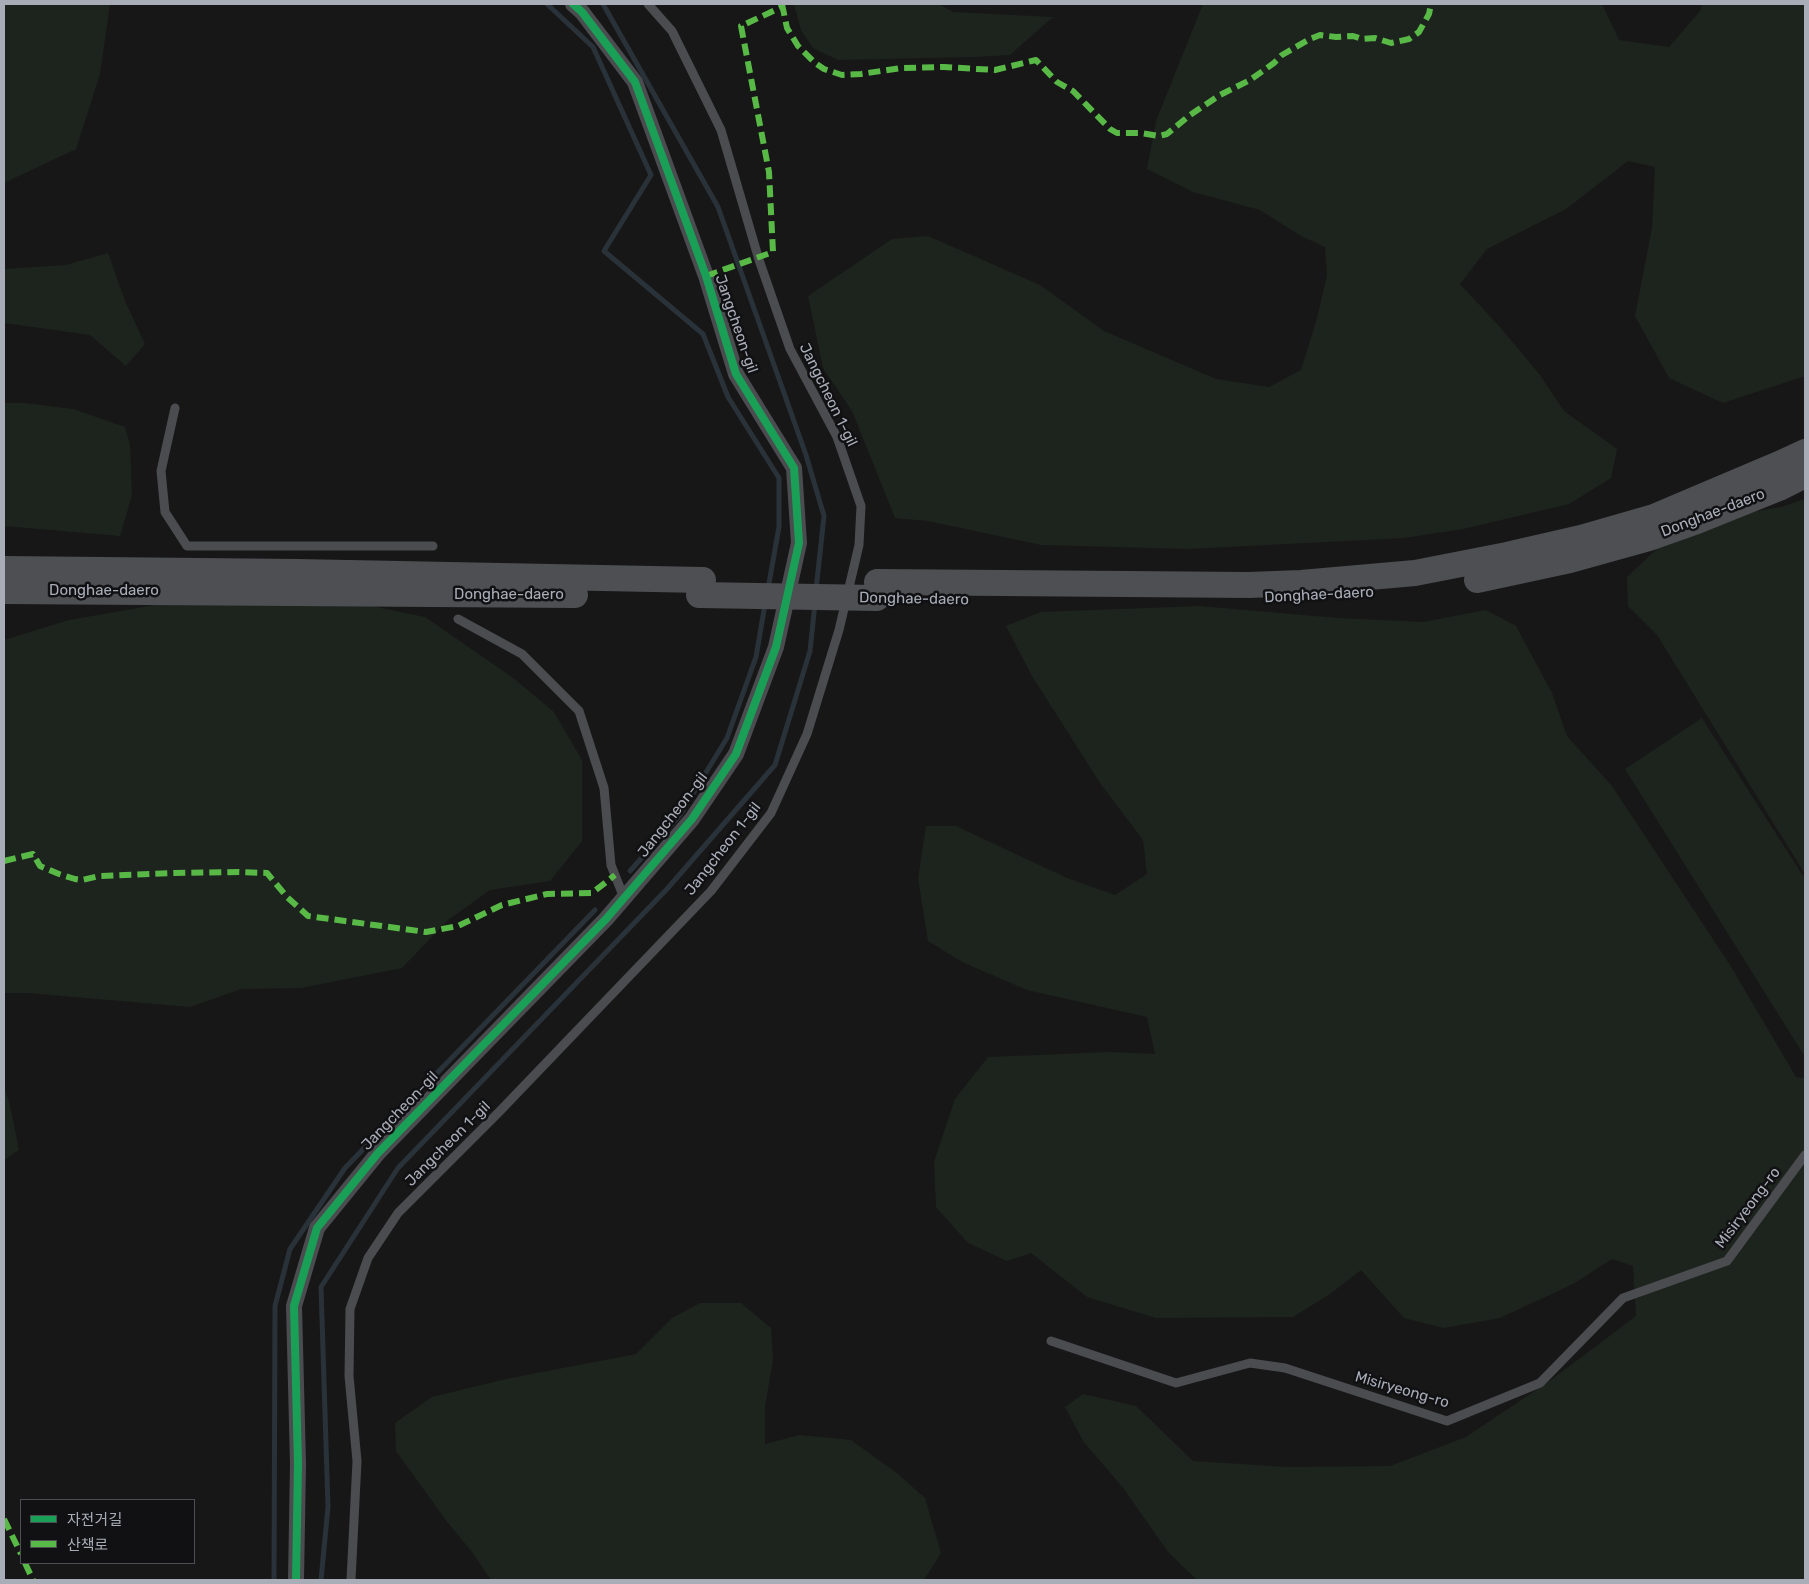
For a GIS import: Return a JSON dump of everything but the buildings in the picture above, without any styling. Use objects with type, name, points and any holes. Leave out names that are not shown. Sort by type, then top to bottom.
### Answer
[{"type":"main road","name":"Donghae-daero","points":[[4,591],[701,588],[877,590],[1301,583],[1415,573],[1582,538],[1654,517],[1802,458]]},
{"type":"main road","name":"Donghae-daero","points":[[4,569],[298,572],[701,588]]},
{"type":"street","name":"Jangcheon-gil","points":[[296,1580],[298,1464],[294,1306],[317,1228],[378,1153],[600,926],[692,819],[736,754],[776,647],[799,543],[794,468],[736,374],[706,276],[634,82],[582,12],[573,4]]},
{"type":"lane","name":"Jangcheon 1-gil","points":[[351,1580],[357,1461],[349,1376],[350,1309],[368,1258],[398,1213],[499,1112],[711,891],[770,813],[807,734],[838,630],[859,544],[861,506],[837,436],[790,349],[759,260],[721,130],[672,31],[648,4]]},
{"type":"lane","points":[[175,408],[161,471],[165,512],[187,546],[433,546]]},
{"type":"lane","points":[[458,619],[522,654],[579,711],[604,788],[611,865],[624,898]]},
{"type":"lane","name":"Misiryeong-ro","points":[[1051,1341],[1176,1383],[1250,1363],[1285,1368],[1447,1421],[1540,1383],[1623,1298],[1727,1261],[1805,1155]]},
{"type":"shaded area","points":[[4,4],[110,4],[100,74],[76,149],[4,183]]},
{"type":"shaded area","points":[[794,4],[939,4],[953,12],[1053,17],[1010,55],[838,60],[813,48],[801,30]]},
{"type":"shaded area","points":[[1203,4],[1602,4],[1619,40],[1669,47],[1700,11],[1702,4],[1805,4],[1805,376],[1723,403],[1669,378],[1635,316],[1652,228],[1655,167],[1628,161],[1566,209],[1487,249],[1460,284],[1499,326],[1540,375],[1564,411],[1617,449],[1611,478],[1569,504],[1463,529],[1404,538],[1189,549],[1041,545],[928,521],[895,518],[852,411],[823,368],[808,296],[892,239],[928,236],[1040,285],[1104,331],[1216,379],[1269,387],[1301,370],[1316,322],[1327,276],[1325,247],[1301,236],[1260,210],[1193,192],[1147,169],[1156,121]]},
{"type":"shaded area","points":[[108,253],[125,301],[145,344],[126,366],[90,335],[4,323],[4,269],[66,265]]},
{"type":"shaded area","points":[[4,403],[24,403],[73,409],[125,427],[130,445],[132,495],[120,536],[4,526]]},
{"type":"shaded area","points":[[1805,499],[1805,874],[1657,635],[1628,606],[1627,577],[1658,548],[1732,515],[1782,507]]},
{"type":"shaded area","points":[[172,602],[362,604],[425,617],[512,677],[554,712],[582,760],[582,841],[550,881],[490,890],[448,920],[402,968],[301,988],[241,989],[190,1007],[28,993],[4,993],[4,640],[69,620]]},
{"type":"shaded area","points":[[1199,606],[1337,618],[1423,622],[1486,610],[1516,626],[1552,693],[1567,736],[1612,786],[1730,965],[1796,1077],[1805,1078],[1805,1580],[1197,1580],[1168,1552],[1124,1489],[1083,1441],[1065,1407],[1083,1394],[1136,1406],[1193,1461],[1288,1467],[1390,1466],[1466,1437],[1551,1380],[1636,1316],[1633,1266],[1612,1259],[1573,1284],[1500,1318],[1443,1328],[1404,1318],[1361,1270],[1330,1294],[1293,1317],[1156,1318],[1087,1297],[1031,1253],[1007,1261],[968,1243],[936,1207],[934,1162],[955,1099],[988,1057],[1111,1052],[1155,1054],[1147,1017],[1027,990],[962,962],[928,941],[918,878],[926,826],[956,826],[1067,878],[1115,895],[1147,874],[1143,840],[1100,783],[1032,676],[1006,626],[1041,612]]},
{"type":"shaded area","points":[[1702,718],[1805,879],[1805,1057],[1625,769]]},
{"type":"shaded area","points":[[4,1089],[9,1101],[19,1150],[4,1160]]},
{"type":"shaded area","points":[[700,1303],[741,1303],[771,1328],[773,1360],[765,1406],[765,1444],[800,1435],[851,1440],[898,1474],[925,1498],[941,1553],[924,1580],[491,1580],[396,1451],[395,1423],[432,1397],[506,1379],[636,1354],[672,1318]]},
{"type":"waterway","points":[[547,4],[593,47],[651,175],[604,251],[703,334],[728,397],[779,478],[779,527],[768,589]]},
{"type":"waterway","points":[[603,4],[718,207],[806,455],[824,516],[816,590]]},
{"type":"waterway","points":[[321,1580],[328,1507],[321,1287],[398,1168],[667,889],[775,765],[810,651],[815,603]]},
{"type":"waterway","points":[[630,871],[680,815],[727,738],[756,657],[765,604]]},
{"type":"waterway","points":[[274,1580],[275,1306],[290,1249],[345,1168],[595,910]]},
{"type":"marked path","points":[[782,4],[787,28],[798,46],[824,69],[842,75],[901,68],[944,67],[995,70],[1036,60],[1057,82],[1073,91],[1110,129],[1117,133],[1141,133],[1159,136],[1167,134],[1190,115],[1220,95],[1250,80],[1282,55],[1320,35],[1336,37],[1353,36],[1362,39],[1375,38],[1391,43],[1409,39],[1419,32],[1429,14],[1431,4]]},
{"type":"marked path","points":[[706,276],[773,252],[769,172],[741,26],[782,7]]},
{"type":"marked path","points":[[4,861],[33,854],[40,866],[59,874],[82,880],[99,876],[174,873],[267,873],[287,897],[308,916],[426,932],[458,926],[502,905],[547,894],[592,893],[615,875]]},
{"type":"marked path","points":[[4,1519],[20,1552]]},
{"type":"marked path","points":[[25,1564],[33,1580]]},
{"type":"cycle path","points":[[296,1580],[298,1464],[294,1306],[317,1228],[378,1153],[606,919],[692,819],[736,754],[776,647],[799,543],[794,468],[736,374],[706,276],[635,82],[582,12],[573,4]]}]
